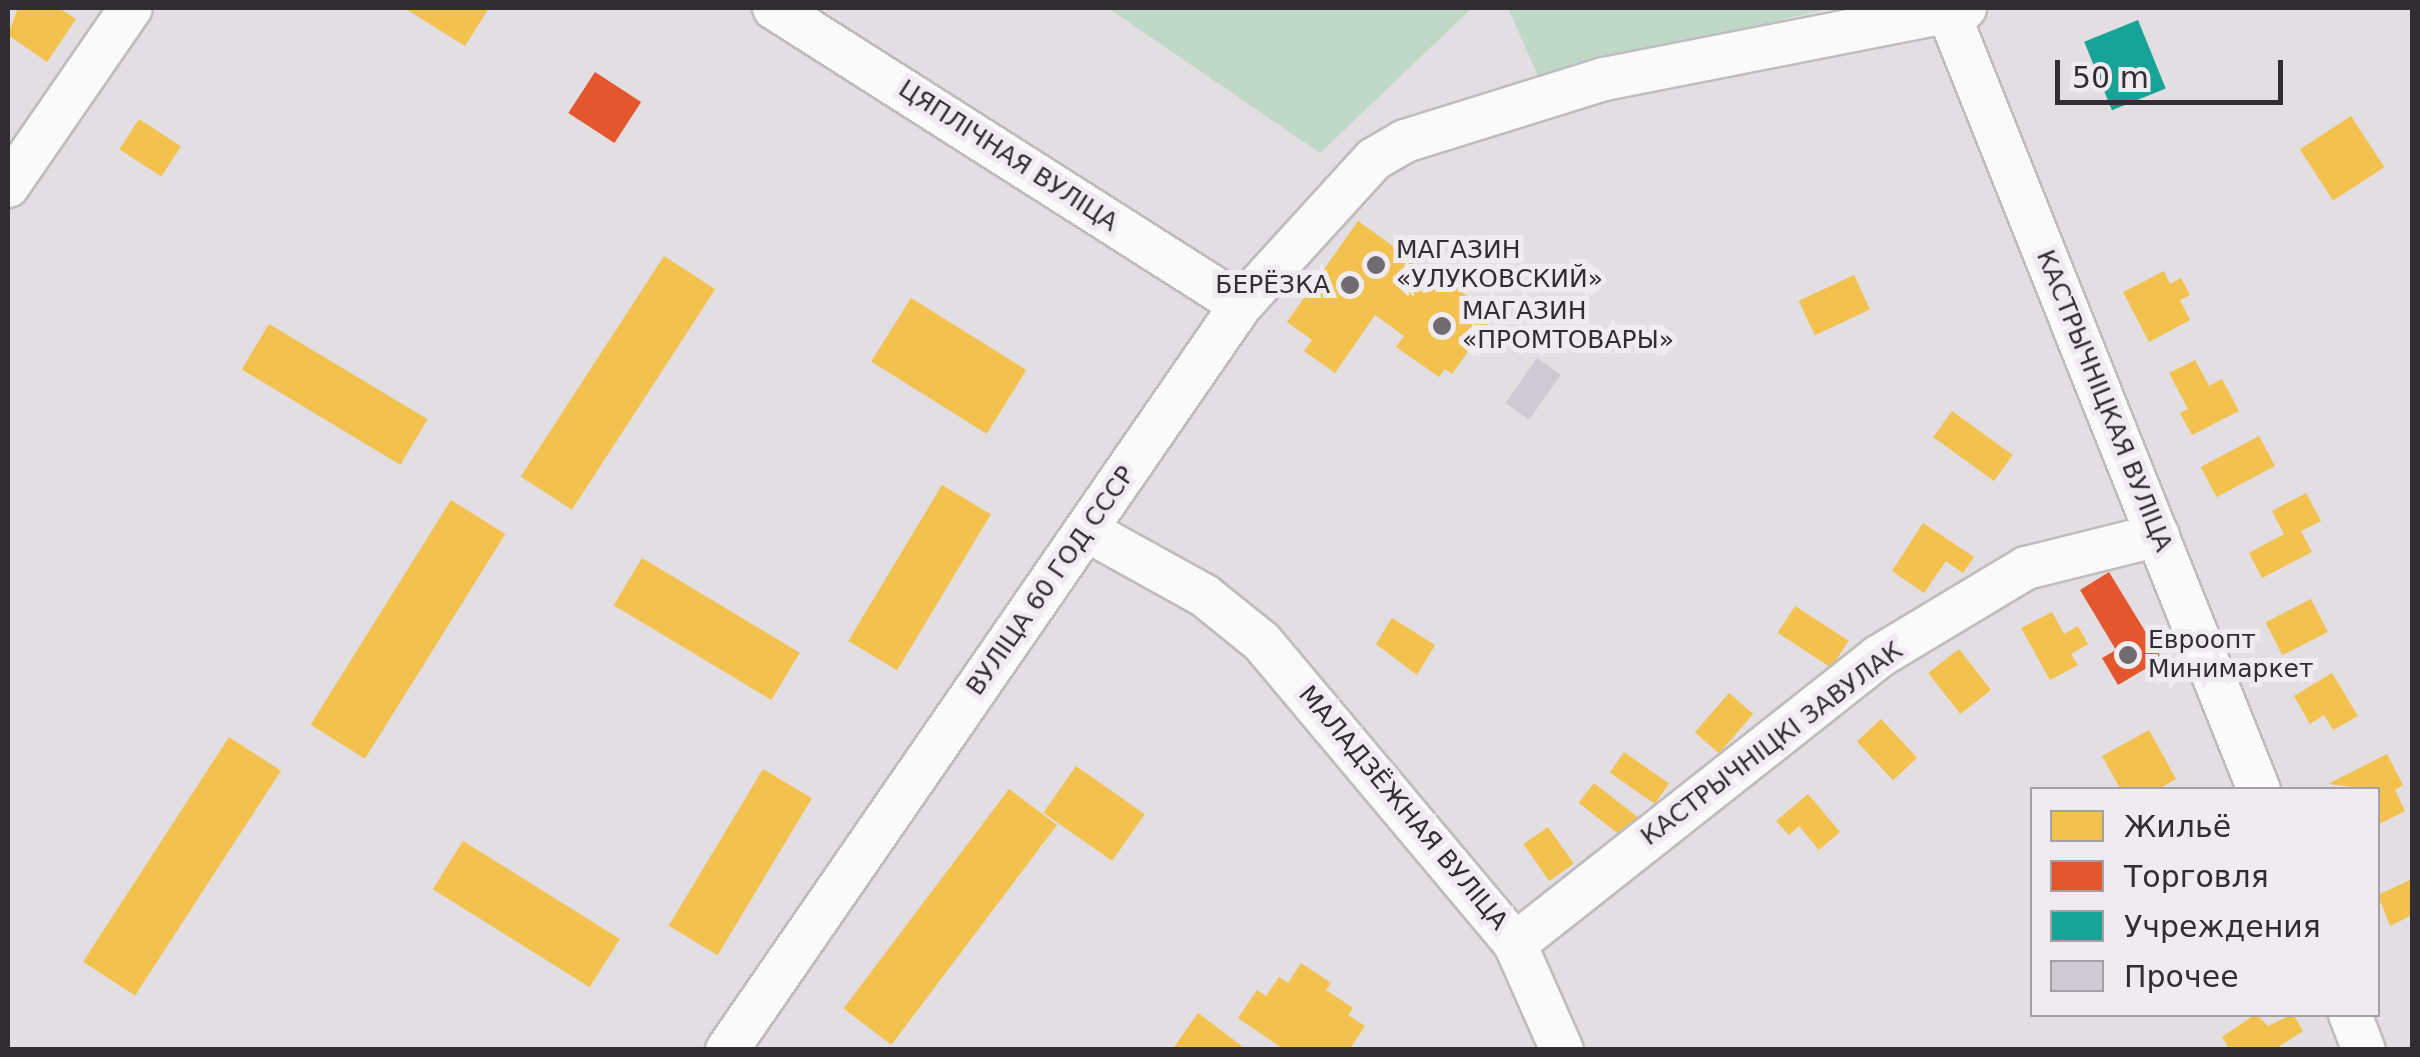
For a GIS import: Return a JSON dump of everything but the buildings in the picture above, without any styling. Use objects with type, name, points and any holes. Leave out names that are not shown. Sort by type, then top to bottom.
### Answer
[{"type":"street","points":[[8,186],[131,8]]},
{"type":"street","name":"ЦЯПЛІЧНАЯ ВУЛІЦА","points":[[774,8],[1241,305]]},
{"type":"street","name":"ВУЛІЦА 60 ГОД СССР","points":[[728,1050],[1241,305],[1374,158],[1405,141],[1604,79],[1957,10]]},
{"type":"street","name":"КАСТРЫЧНІЦКАЯ ВУЛІЦА","points":[[1957,10],[2158,536],[2259,787]]},
{"type":"street","name":"МАЛАДЗЁЖНАЯ ВУЛІЦА","points":[[1086,530],[1204,596],[1262,642],[1515,944],[1562,1050]]},
{"type":"street","name":"КАСТРЫЧНІЦКІ ЗАВУЛАК","points":[[1515,944],[1878,657],[2026,568],[2158,536]]},
{"type":"street","points":[[2351,1017],[2364,1050]]},
{"type":"green space","points":[[1108,8],[1472,8],[1320,153]]},
{"type":"green space","points":[[1508,8],[1831,8],[1539,78]]},
{"type":"place","name":"МАГАЗИН «УЛУКОВСКИЙ»","points":[[1376,265]]},
{"type":"place","name":"БЕРЁЗКА","points":[[1350,285]]},
{"type":"place","name":"МАГАЗИН «ПРОМТОВАРЫ»","points":[[1442,326]]},
{"type":"place","name":"Евроопт Минимаркет","points":[[2128,655]]}]
